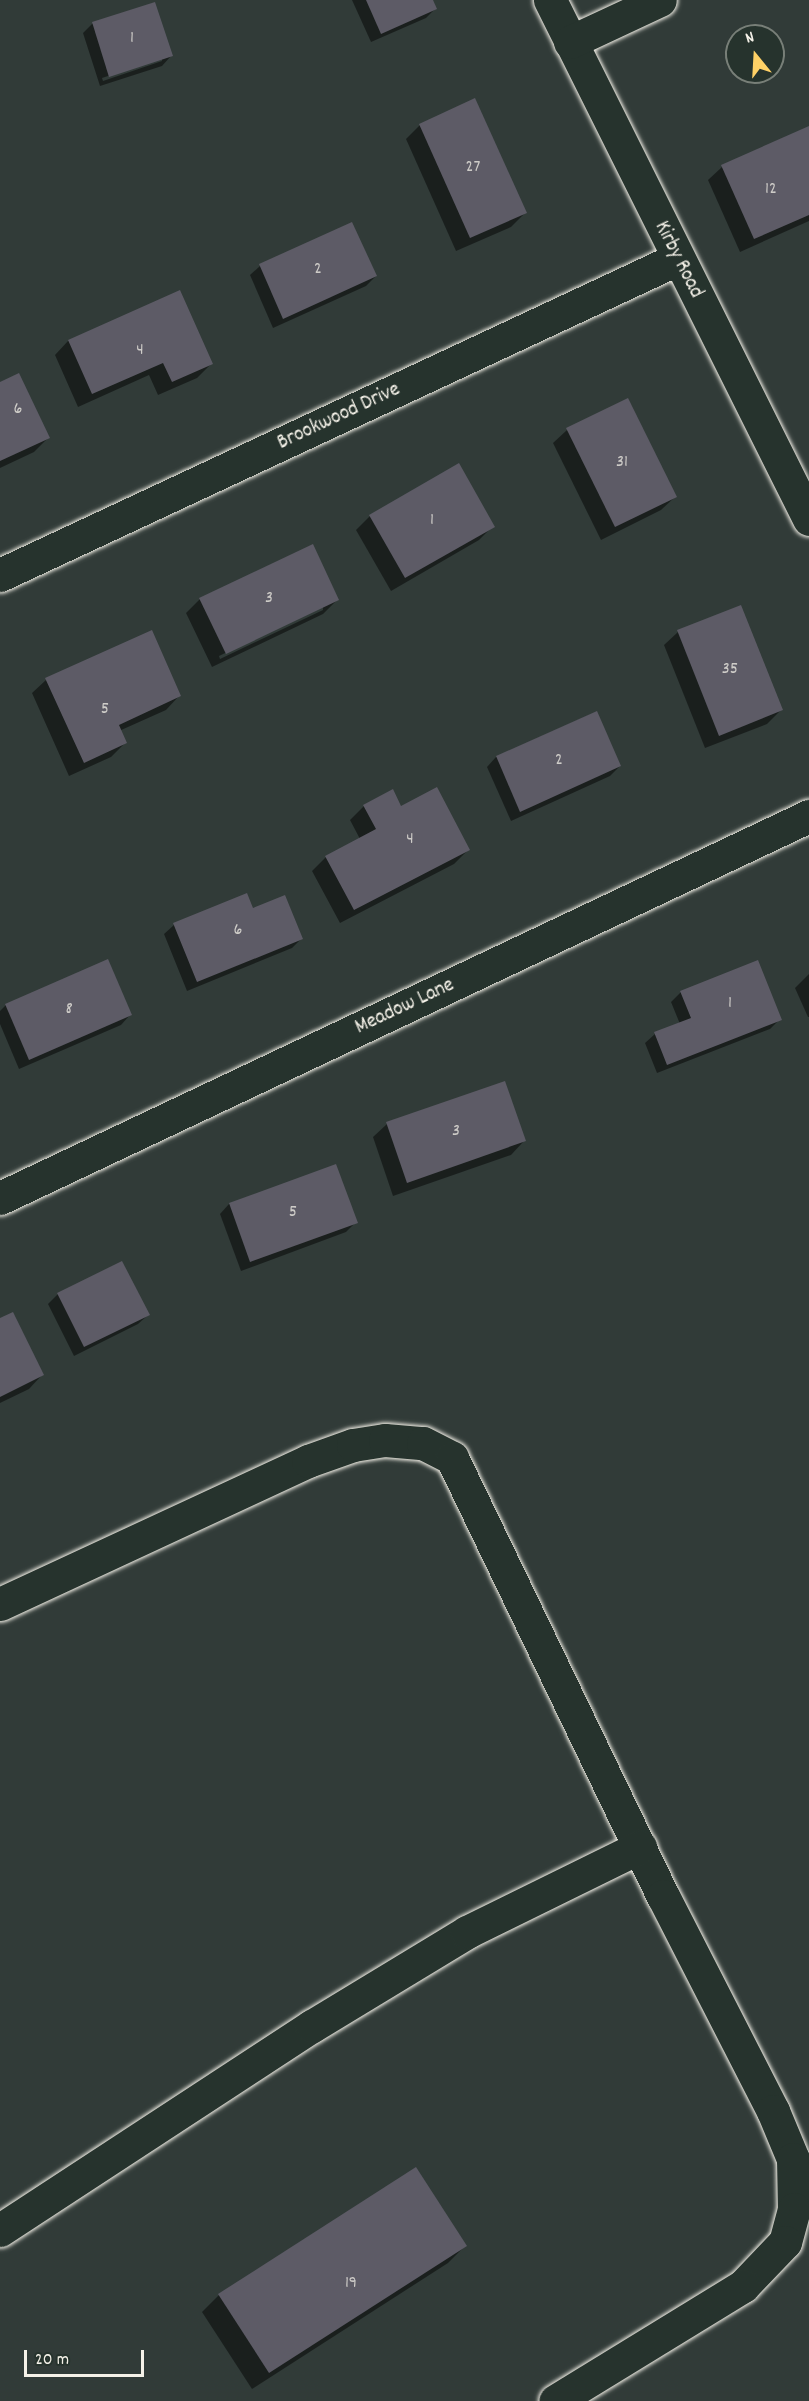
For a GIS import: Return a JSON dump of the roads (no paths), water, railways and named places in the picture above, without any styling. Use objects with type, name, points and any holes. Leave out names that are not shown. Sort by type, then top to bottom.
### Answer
[{"type":"street","name":"Kirby Road","points":[[550,0],[677,259],[809,519]]},
{"type":"street","points":[[570,42],[660,0]]},
{"type":"street","name":"Brookwood Drive","points":[[0,575],[677,259]]},
{"type":"street","name":"Meadow Lane","points":[[0,1198],[809,816]]},
{"type":"street","points":[[0,1604],[308,1461],[353,1445],[385,1440],[423,1443],[452,1458],[639,1847],[773,2111],[793,2159],[794,2209],[785,2242],[743,2286],[555,2401]]},
{"type":"street","points":[[0,2230],[302,2032],[457,1938],[639,1847]]}]
